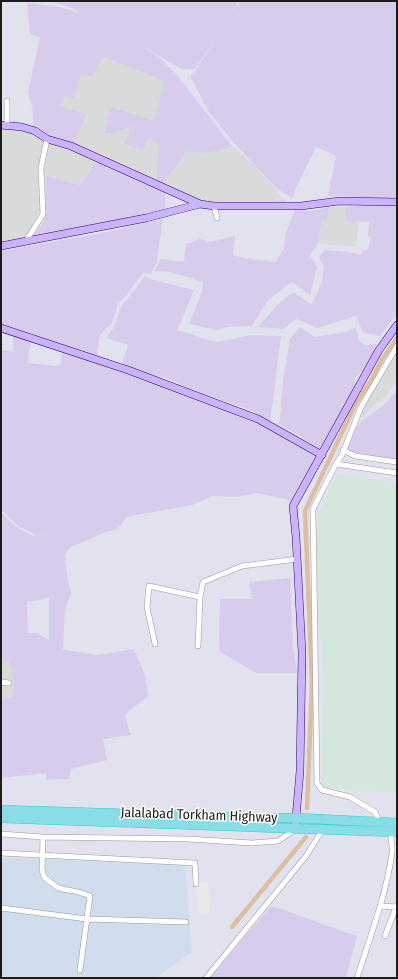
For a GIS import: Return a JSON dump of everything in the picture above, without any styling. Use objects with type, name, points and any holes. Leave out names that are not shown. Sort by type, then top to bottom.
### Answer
[{"type":"highway","name":"Jalalabad Torkham Highway","points":[[1,810],[296,818],[397,823]]},
{"type":"highway","points":[[1,818],[292,829],[390,831]]},
{"type":"street","points":[[7,101],[4,125],[22,127],[35,131],[47,139],[71,146],[200,204],[214,206],[300,206],[339,201],[397,202]]},
{"type":"street","points":[[26,242],[44,214],[41,168],[47,139]]},
{"type":"street","points":[[1,246],[146,218],[200,204]]},
{"type":"street","points":[[214,206],[217,218]]},
{"type":"street","points":[[1,834],[188,839],[252,843],[278,841],[290,833],[296,818],[300,771],[302,653],[293,506],[380,350],[397,325]]},
{"type":"street","points":[[1,328],[128,370],[258,419],[322,455]]},
{"type":"street","points":[[379,822],[375,812],[350,798],[322,790],[317,783],[313,509],[343,450],[361,407],[397,346]]},
{"type":"street","points":[[343,450],[355,456],[397,462]]},
{"type":"street","points":[[336,464],[397,473]]},
{"type":"street","points":[[198,646],[200,597],[203,582],[242,566],[297,559]]},
{"type":"street","points":[[155,644],[147,608],[149,586],[200,597]]},
{"type":"street","points":[[1,682],[9,683]]},
{"type":"street","points":[[206,978],[306,856],[323,829]]},
{"type":"street","points":[[357,978],[380,906],[395,851],[390,839],[390,831]]},
{"type":"street","points":[[43,836],[44,877],[54,886],[61,889],[80,891],[90,896],[80,970]]},
{"type":"street","points":[[1,853],[195,862],[196,884]]},
{"type":"street","points":[[380,906],[397,907],[385,936]]},
{"type":"street","points":[[1,908],[87,919],[186,922]]},
{"type":"shaded area","points":[[49,1],[239,1],[227,21],[240,1],[397,1],[397,199],[328,196],[336,156],[316,147],[296,188],[293,198],[277,189],[233,142],[209,112],[190,76],[196,70],[215,40],[195,69],[181,69],[121,33],[158,56],[177,75],[233,147],[207,153],[186,151],[167,177],[164,185],[156,182],[159,144],[148,138],[143,151],[124,144],[131,127],[112,133],[105,133],[110,107],[154,121],[164,81],[103,57],[92,77],[81,74],[74,99],[65,95],[60,106],[86,115],[72,148],[33,128],[33,112],[28,92],[40,37],[30,34],[27,3],[55,6],[82,13],[64,5]]},
{"type":"shaded area","points":[[103,57],[164,81],[154,121],[105,132],[112,133],[132,127],[124,144],[143,151],[148,138],[159,144],[156,182],[98,161],[80,185],[46,176],[40,177],[42,206],[24,242],[1,244],[1,126],[29,131],[60,107],[65,95],[74,98],[81,74],[92,77]]},
{"type":"shaded area","points":[[233,147],[256,167],[286,202],[198,202],[164,185],[166,177],[180,161],[186,151],[207,153]]},
{"type":"shaded area","points":[[98,161],[166,191],[165,210],[112,224],[31,239],[44,221],[46,211],[46,176],[80,185]]},
{"type":"shaded area","points":[[392,203],[397,204],[397,314],[380,336],[363,333],[356,316],[317,328],[296,319],[283,329],[258,327],[277,305],[293,292],[311,304],[322,281],[324,267],[319,257],[325,250],[361,255],[363,250],[368,250],[371,237],[368,236],[369,222],[346,221],[345,207]]},
{"type":"shaded area","points":[[329,207],[345,207],[346,221],[359,221],[356,247],[318,243],[322,220],[327,220]]},
{"type":"shaded area","points":[[329,207],[327,220],[322,220],[318,243],[310,255],[317,266],[310,295],[292,282],[268,300],[252,326],[227,327],[217,330],[189,324],[202,292],[203,282],[169,272],[154,271],[161,259],[184,261],[186,244],[200,239],[211,242],[235,236],[233,255],[276,262],[284,248],[286,233],[295,210],[311,211]]},
{"type":"shaded area","points":[[163,218],[157,261],[151,274],[143,273],[118,304],[112,323],[100,335],[97,356],[1,325],[1,251],[107,232]]},
{"type":"shaded area","points":[[145,276],[154,280],[194,290],[177,331],[218,342],[250,335],[281,336],[270,423],[253,411],[190,389],[165,377],[153,376],[121,366],[128,345],[106,338],[114,327],[121,307]]},
{"type":"shaded area","points":[[300,327],[315,337],[346,332],[356,327],[359,341],[365,345],[376,344],[372,358],[354,379],[356,386],[328,437],[319,448],[279,424],[284,375],[290,339]]},
{"type":"shaded area","points":[[13,336],[31,341],[27,363],[60,366],[63,350],[256,421],[317,457],[295,504],[285,499],[257,493],[238,497],[213,496],[192,505],[126,517],[118,529],[106,532],[71,547],[65,554],[66,569],[71,594],[65,610],[63,649],[97,655],[134,649],[145,675],[148,696],[130,710],[125,716],[131,735],[103,739],[107,760],[71,769],[69,779],[46,780],[46,773],[1,778],[1,699],[13,696],[14,682],[9,662],[1,662],[1,512],[15,526],[33,536],[46,534],[36,535],[18,526],[1,510],[1,350],[13,352]],"holes":[[[49,598],[49,640],[37,633],[28,633],[27,602]]]},
{"type":"shaded area","points":[[397,351],[397,380],[386,397],[374,405],[363,417],[352,417],[366,401]]},
{"type":"shaded area","points":[[397,390],[397,460],[346,451],[353,430],[364,419],[384,405]]},
{"type":"shaded area","points":[[337,474],[397,483],[397,792],[321,788],[324,682],[315,567],[319,512]]},
{"type":"shaded area","points":[[290,578],[293,647],[297,673],[256,673],[222,653],[219,650],[220,599],[252,599],[249,582]]},
{"type":"shaded area","points":[[1,662],[9,662],[14,682],[13,696],[1,699]]},
{"type":"shaded area","points":[[1,858],[185,864],[192,952],[156,978],[1,978]]},
{"type":"shaded area","points":[[208,882],[210,913],[200,915],[195,883]]},
{"type":"shaded area","points":[[270,907],[278,908],[357,936],[346,978],[210,978]]},
{"type":"waterway","points":[[307,808],[312,684],[305,511],[356,403],[371,381],[381,361],[397,338]]},
{"type":"waterway","points":[[232,927],[306,837]]}]
